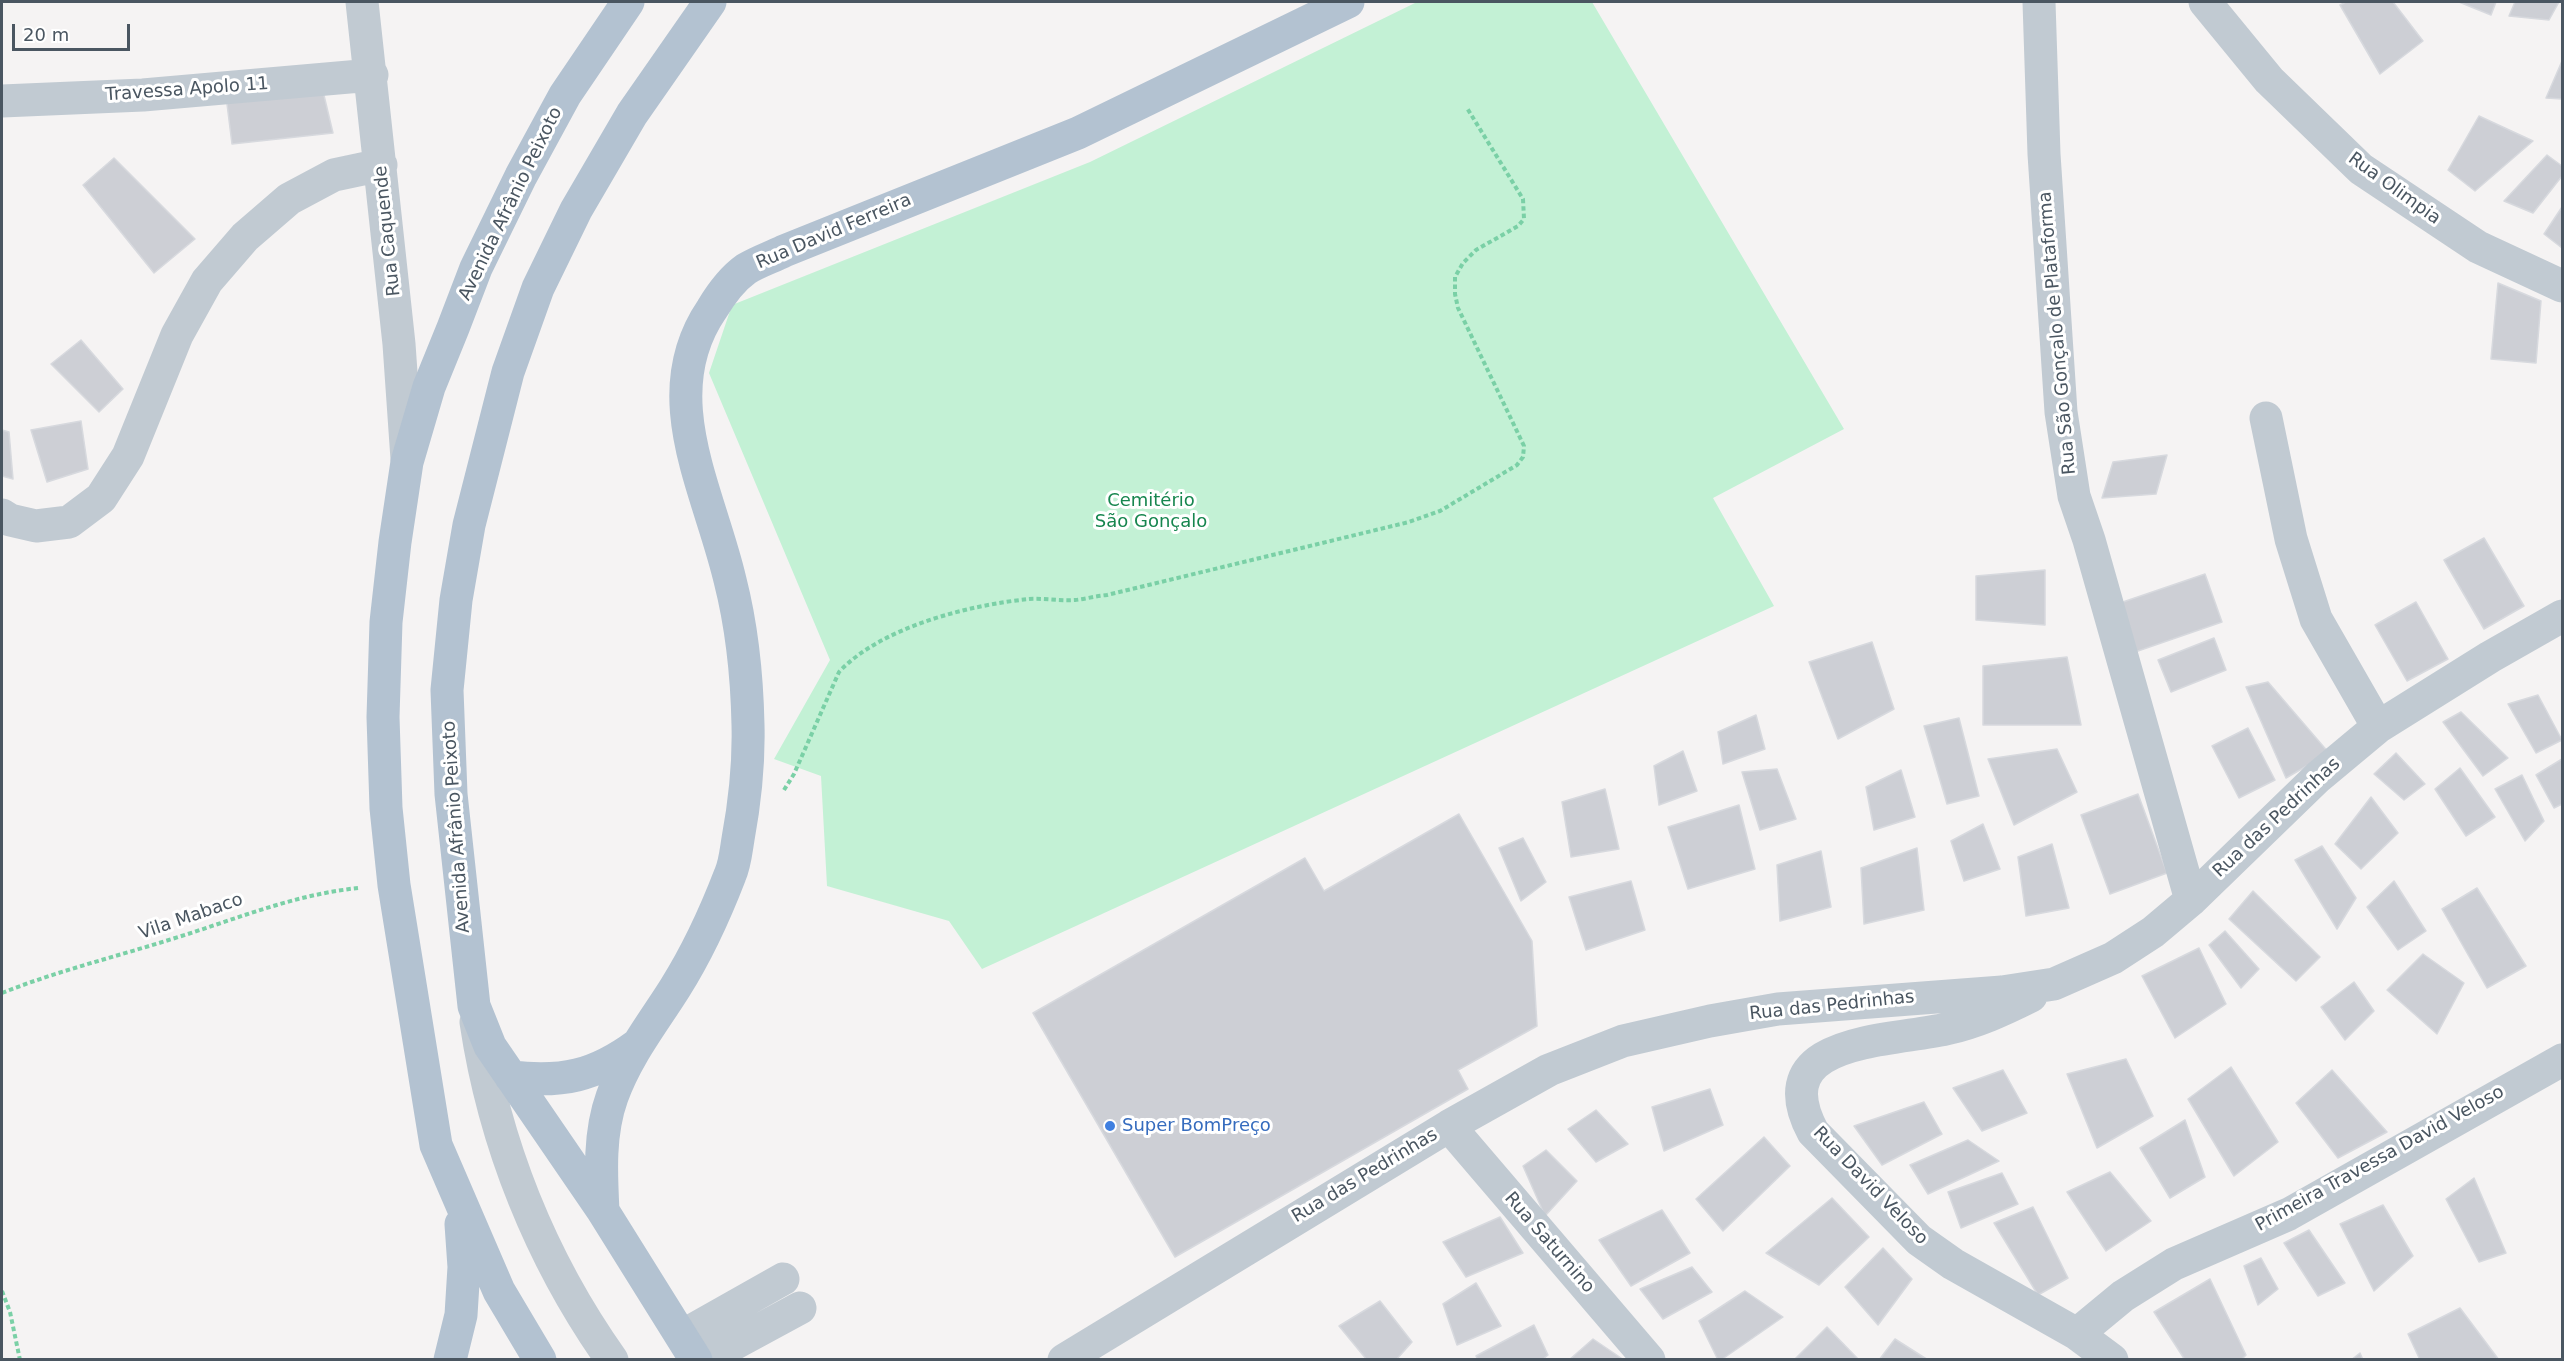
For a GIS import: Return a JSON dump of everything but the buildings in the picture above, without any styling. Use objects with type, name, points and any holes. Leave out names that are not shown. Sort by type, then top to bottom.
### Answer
[{"type":"main road","name":"Avenida Afrânio Peixoto","points":[[540,1359],[499,1291],[436,1145],[394,885],[386,808],[384,705],[386,622],[407,462],[429,387],[476,267],[521,176],[564,95],[628,2]]},
{"type":"main road","name":"Avenida Afrânio Peixoto","points":[[689,1348],[603,1211],[490,1046],[474,1006],[451,794],[447,690],[456,600],[469,525],[508,372],[538,288],[576,210],[632,114],[710,2]]},
{"type":"main road","name":"Rua David Ferreira","points":[[603,1211],[600,1153],[611,1097],[636,1046],[676,986],[707,929],[732,872],[746,796],[748,726],[744,648],[730,579],[691,446],[685,410],[685,376],[692,345],[705,318],[724,290],[746,269],[784,251],[1078,133],[1348,2]]},
{"type":"main road","name":"Rua David Ferreira","points":[[511,1077],[537,1080],[564,1079],[590,1072],[615,1061],[636,1046]]},
{"type":"main road","points":[[450,1359],[461,1316],[464,1267],[460,1205]]},
{"type":"street","name":"Rua Caquende","points":[[362,2],[372,75],[399,344],[407,462]]},
{"type":"street","name":"Rua São Gonçalo de Plataforma","points":[[2039,2],[2044,154],[2057,360],[2066,457],[2073,496],[2089,540],[2191,900]]},
{"type":"street","name":"Rua Olimpia","points":[[2205,2],[2269,80],[2361,169],[2478,247],[2562,286]]},
{"type":"street","name":"Travessa Apolo 11","points":[[2,101],[143,95],[372,75]]},
{"type":"street","points":[[2,516],[36,526],[69,522],[101,498],[128,456],[177,335],[207,281],[245,237],[289,199],[334,175],[381,165]]},
{"type":"street","points":[[2266,418],[2291,539],[2316,620],[2378,727]]},
{"type":"street","name":"Rua das Pedrinhas","points":[[1064,1359],[1449,1126],[1549,1070],[1623,1041],[1677,1028],[1778,1009],[2001,992],[2054,984],[2113,958],[2153,932],[2191,900],[2318,777],[2378,727],[2490,657],[2562,616]]},
{"type":"street","name":"Rua David Veloso","points":[[2054,984],[1989,1017],[1946,1029],[1856,1044],[1830,1052],[1813,1065],[1803,1082],[1800,1099],[1804,1115],[1813,1132],[1919,1240],[1953,1264],[2077,1335],[2112,1359]]},
{"type":"street","points":[[474,1006],[481,1054],[494,1111],[534,1225],[576,1303],[612,1359]]},
{"type":"street","name":"Primeira Travessa David Veloso","points":[[2077,1335],[2123,1296],[2174,1264],[2289,1214],[2562,1060]]},
{"type":"street","name":"Rua Saturnino","points":[[1449,1126],[1650,1359]]},
{"type":"street","points":[[689,1348],[783,1280]]},
{"type":"street","points":[[704,1359],[800,1308]]},
{"type":"path","points":[[782,794],[794,774],[839,672],[851,659],[873,643],[918,625],[982,606],[1031,599],[1074,600],[1107,595],[1409,522],[1440,511],[1517,465],[1523,457],[1524,446],[1458,308],[1455,277],[1463,263],[1476,250],[1518,226],[1524,219],[1525,209],[1523,199],[1467,108]]},
{"type":"path","name":"Vila Mabaco","points":[[2,993],[42,977],[174,939],[257,909],[346,890],[394,885]]},
{"type":"path","points":[[2,1291],[10,1312],[20,1359]]},
{"type":"green space","name":"Cemitério São Gonçalo","points":[[1417,2],[1592,2],[1844,429],[1713,498],[1774,606],[982,969],[949,921],[827,886],[821,776],[774,759],[830,660],[709,373],[732,305],[1090,162]]},
{"type":"place","name":"Super BomPreço","points":[[1110,1126]]}]
